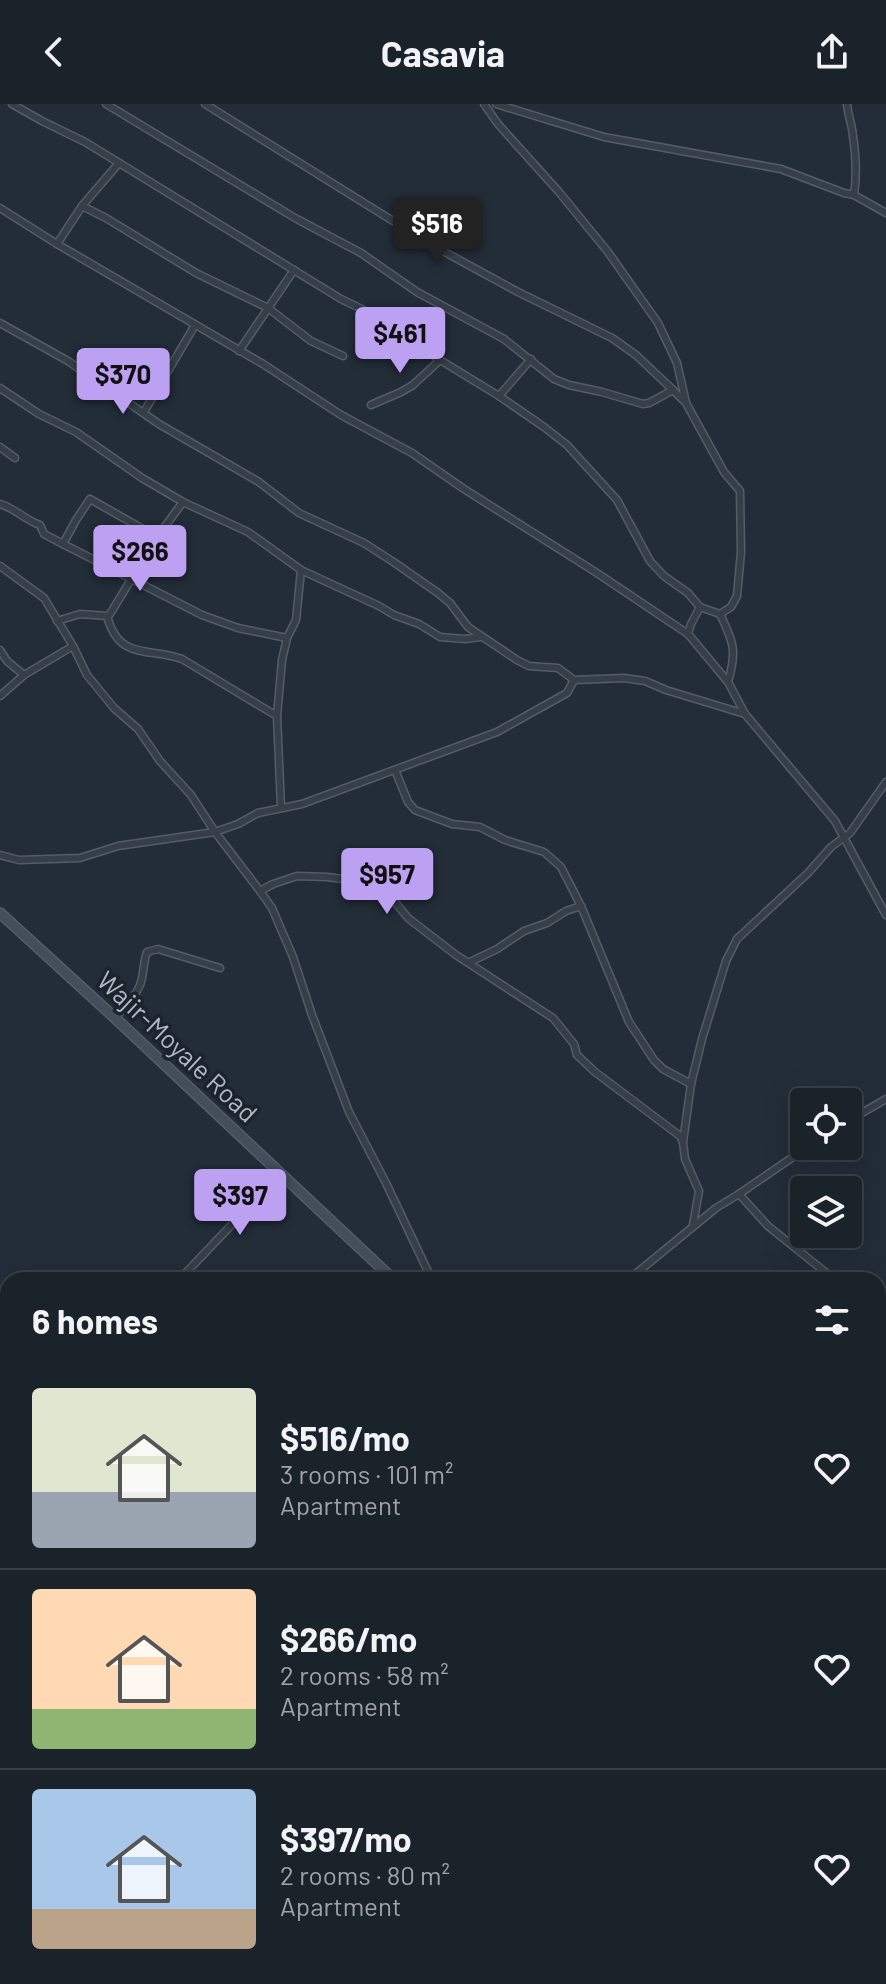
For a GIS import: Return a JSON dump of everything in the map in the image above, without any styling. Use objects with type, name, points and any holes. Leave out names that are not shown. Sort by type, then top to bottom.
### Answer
[{"type":"main road","name":"Wajir-Moyale Road","points":[[0,913],[385,1272]]},
{"type":"street","points":[[12,104],[85,142],[341,299],[382,319],[567,445],[617,500],[650,561],[700,607],[720,614],[732,638],[735,659],[728,682]]},
{"type":"street","points":[[106,104],[295,218],[361,253],[417,292],[504,339],[554,379],[637,403],[649,403],[673,390]]},
{"type":"street","points":[[205,104],[430,244],[612,338],[643,361],[673,390],[686,403],[724,472],[740,491],[741,552],[737,596],[731,607],[720,614]]},
{"type":"street","points":[[484,104],[608,252],[658,323],[677,363],[686,403]]},
{"type":"street","points":[[496,104],[604,137],[781,169],[854,195],[886,213]]},
{"type":"street","points":[[847,104],[855,155],[854,195]]},
{"type":"street","points":[[57,244],[82,206],[119,163]]},
{"type":"street","points":[[82,206],[196,273],[268,308],[311,341],[343,356]]},
{"type":"street","points":[[0,208],[263,364],[341,415],[412,453],[688,634],[728,682],[745,714],[835,821],[886,915]]},
{"type":"street","points":[[239,351],[294,270]]},
{"type":"street","points":[[0,323],[68,361],[159,424],[259,482],[299,513],[364,543],[395,563],[450,603],[468,627],[517,660],[529,666],[558,668],[574,680],[624,678],[645,681],[745,714]]},
{"type":"street","points":[[144,412],[195,325]]},
{"type":"street","points":[[499,396],[531,359]]},
{"type":"street","points":[[371,405],[413,385],[440,360]]},
{"type":"street","points":[[0,388],[39,414],[76,432],[183,502],[248,532],[301,570],[419,624],[440,637],[481,637]]},
{"type":"street","points":[[0,447],[15,458]]},
{"type":"street","points":[[63,544],[90,499],[157,537]]},
{"type":"street","points":[[183,502],[107,616],[111,632],[121,643],[140,652],[165,653],[182,659],[277,716]]},
{"type":"street","points":[[0,504],[40,525],[44,534],[214,619],[238,628],[287,638]]},
{"type":"street","points":[[0,566],[44,598],[87,675],[114,708],[138,729],[160,761],[191,795],[272,908],[349,1112],[428,1272]]},
{"type":"street","points":[[281,807],[277,716],[282,660],[287,638],[296,620],[301,570]]},
{"type":"street","points":[[688,634],[700,607]]},
{"type":"street","points":[[57,621],[80,614],[107,616]]},
{"type":"street","points":[[0,696],[24,675],[73,646]]},
{"type":"street","points":[[0,650],[7,661],[24,675]]},
{"type":"street","points":[[0,855],[19,860],[80,858],[118,846],[215,832],[258,813],[302,804],[497,732],[567,693],[574,680]]},
{"type":"street","points":[[395,770],[408,802],[422,814],[452,824],[480,827],[505,840],[544,852],[561,867],[581,906],[629,1022],[654,1060],[663,1069],[691,1084]]},
{"type":"street","points":[[693,1225],[699,1191],[685,1159],[683,1142],[691,1084],[726,961],[737,939],[842,837],[852,831],[886,782]]},
{"type":"street","points":[[260,891],[297,876],[327,877],[386,891],[408,918],[456,955],[553,1018],[574,1044],[577,1055],[595,1072],[675,1131],[683,1142]]},
{"type":"street","points":[[470,962],[524,931],[581,906]]},
{"type":"street","points":[[115,1018],[129,1004],[139,987],[145,957],[150,950],[158,949],[220,968]]},
{"type":"street","points":[[862,1113],[886,1099]]},
{"type":"street","points":[[637,1272],[693,1225],[790,1159]]},
{"type":"street","points":[[187,1272],[280,1174]]},
{"type":"street","points":[[739,1194],[768,1226],[825,1272]]}]
